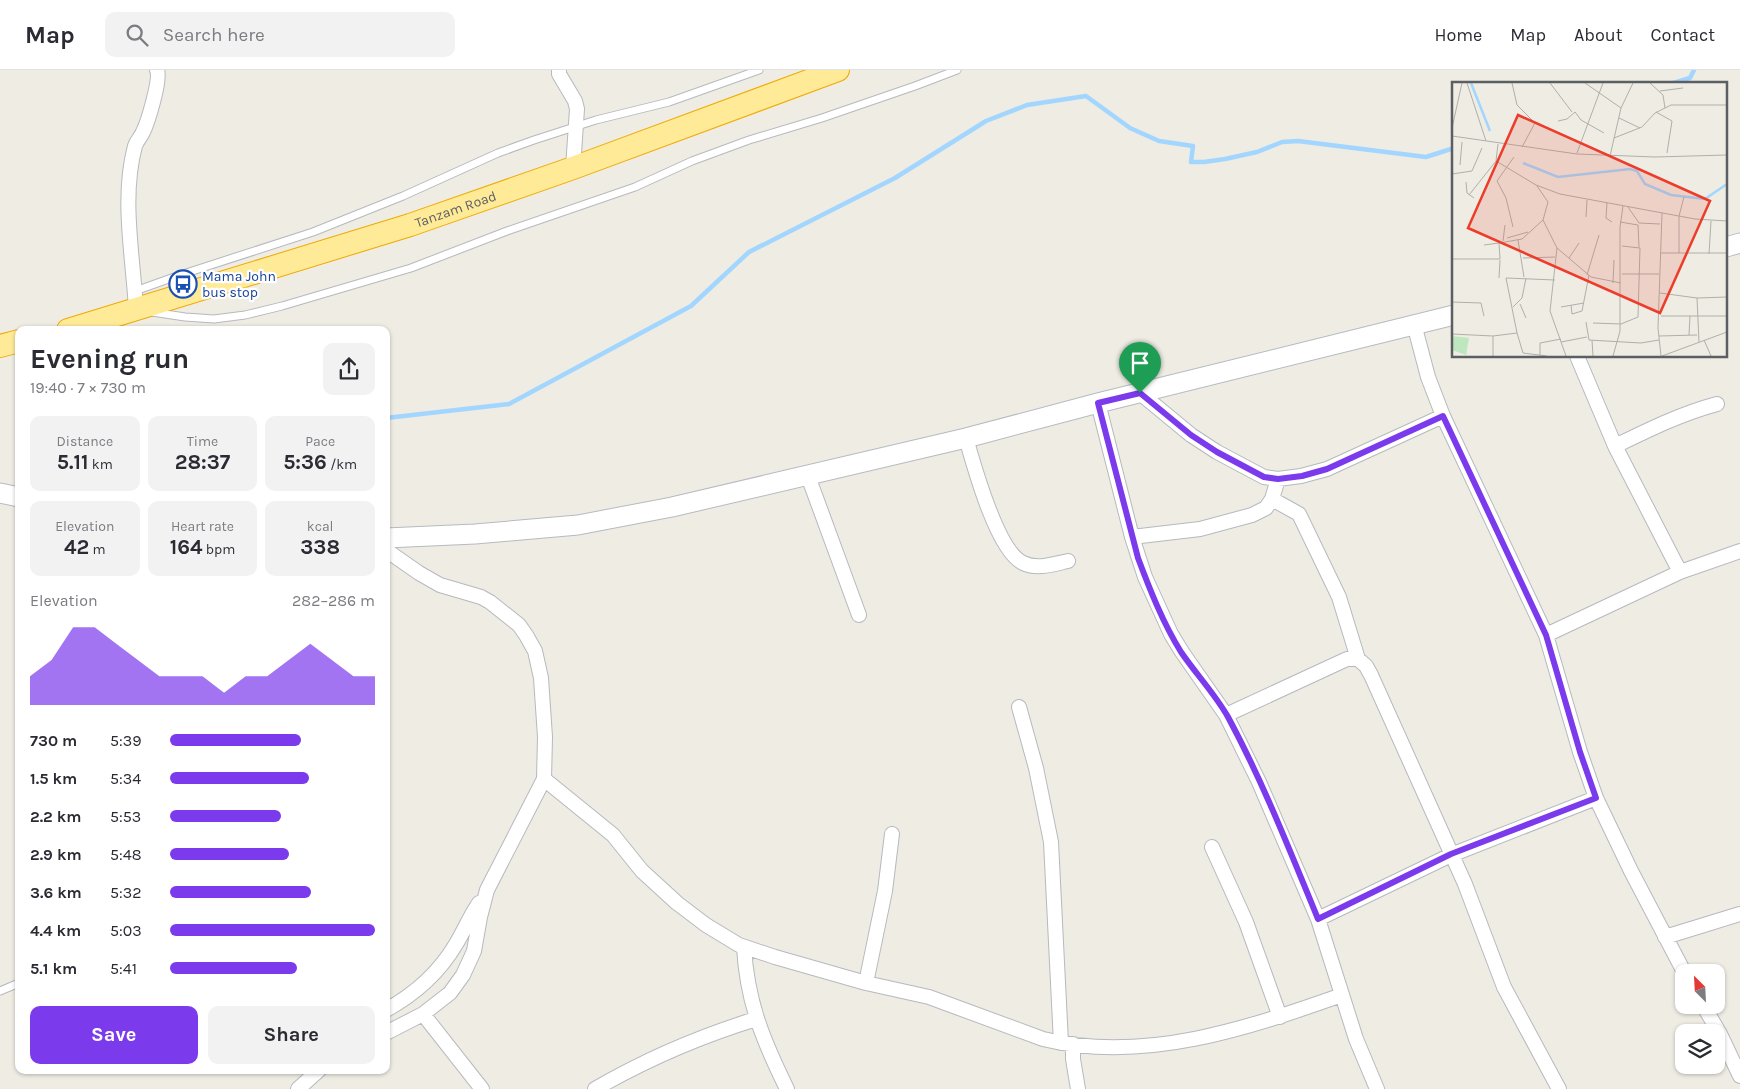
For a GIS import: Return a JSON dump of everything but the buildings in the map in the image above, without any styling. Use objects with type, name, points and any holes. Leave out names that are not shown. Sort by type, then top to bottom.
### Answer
[{"type":"highway","name":"Tanzam Road","points":[[77,326],[135,300],[410,225],[573,168],[834,71]]},
{"type":"highway","points":[[0,346],[15,342]]},
{"type":"main road","points":[[390,538],[475,534],[578,525],[672,507],[966,438],[1452,314]]},
{"type":"main road","points":[[0,493],[15,496]]},
{"type":"street","points":[[135,300],[129,209],[129,177],[136,143],[143,132],[156,91],[159,74],[157,70]]},
{"type":"street","points":[[558,70],[576,101],[577,117],[574,127],[573,168]]},
{"type":"street","points":[[1414,324],[1428,377],[1443,416],[1546,635],[1580,752],[1596,798],[1680,964]]},
{"type":"street","points":[[1577,358],[1615,446],[1680,572]]},
{"type":"street","points":[[1140,393],[1191,435],[1217,452],[1264,477],[1278,479],[1302,476],[1327,469],[1443,416]]},
{"type":"street","points":[[1098,403],[1132,537],[1145,577],[1171,634],[1226,714],[1260,782],[1318,919],[1356,1039],[1377,1089]]},
{"type":"street","points":[[1615,446],[1666,421],[1717,404]]},
{"type":"street","points":[[966,438],[975,470],[993,519],[1012,556],[1022,563],[1035,566],[1068,561]]},
{"type":"street","points":[[808,476],[858,615]]},
{"type":"street","points":[[1132,537],[1200,529],[1252,515],[1266,508],[1272,499],[1278,479]]},
{"type":"street","points":[[1272,499],[1299,514],[1339,597],[1358,659],[1366,666],[1371,675],[1465,884],[1504,987],[1559,1089]]},
{"type":"street","points":[[1546,635],[1680,572],[1740,551]]},
{"type":"street","points":[[390,553],[419,573],[440,584],[481,597],[490,602],[519,625],[535,651],[541,678],[545,737],[544,779],[487,890],[456,945],[437,971],[418,990],[390,1008]]},
{"type":"street","points":[[1226,714],[1334,664],[1347,659],[1358,659]]},
{"type":"street","points":[[1019,707],[1036,768],[1052,842],[1067,1044],[1073,1060],[1078,1089]]},
{"type":"street","points":[[544,779],[613,834],[642,871],[677,903],[706,925],[744,947],[866,983],[929,996],[1029,1034],[1067,1044],[1094,1048],[1129,1048],[1173,1042],[1246,1027],[1342,995]]},
{"type":"street","points":[[1318,919],[1451,854],[1596,798]]},
{"type":"street","points":[[866,983],[885,891],[892,834]]},
{"type":"street","points":[[1212,847],[1246,922],[1280,1017]]},
{"type":"street","points":[[390,1031],[423,1014],[450,992],[463,975],[474,951],[487,890]]},
{"type":"street","points":[[1666,937],[1740,914]]},
{"type":"street","points":[[744,947],[747,986],[756,1019],[786,1089]]},
{"type":"street","points":[[423,1014],[482,1089]]},
{"type":"street","points":[[1708,1014],[1740,1076]]},
{"type":"street","points":[[595,1089],[651,1060],[718,1032],[756,1019]]},
{"type":"street","points":[[298,1089],[313,1074]]},
{"type":"lane","points":[[135,300],[189,272],[312,232],[403,196],[498,153],[574,127],[669,102],[759,70]]},
{"type":"lane","points":[[135,300],[185,318],[214,319],[245,315],[282,306],[411,268],[507,231],[634,186],[692,161],[749,140],[831,115],[957,70]]},
{"type":"lane","points":[[0,992],[15,985]]},
{"type":"waterway","points":[[1677,82],[1690,78],[1694,70]]},
{"type":"waterway","points":[[390,418],[509,404],[691,306],[749,252],[895,178],[986,121],[1027,105],[1086,96],[1130,128],[1159,141],[1193,146],[1191,162],[1225,159],[1257,152],[1282,142],[1298,141],[1426,157],[1452,149]]},
{"type":"place","name":"Mama John bus stop","points":[[183,284]]},
{"type":"route","points":[[1140,393],[1191,435],[1217,452],[1264,477],[1278,479],[1302,476],[1327,469],[1443,416],[1546,635],[1580,752],[1596,798],[1451,854],[1318,919],[1241,742],[1226,714],[1171,634],[1138,558],[1098,403],[1140,393]]}]
